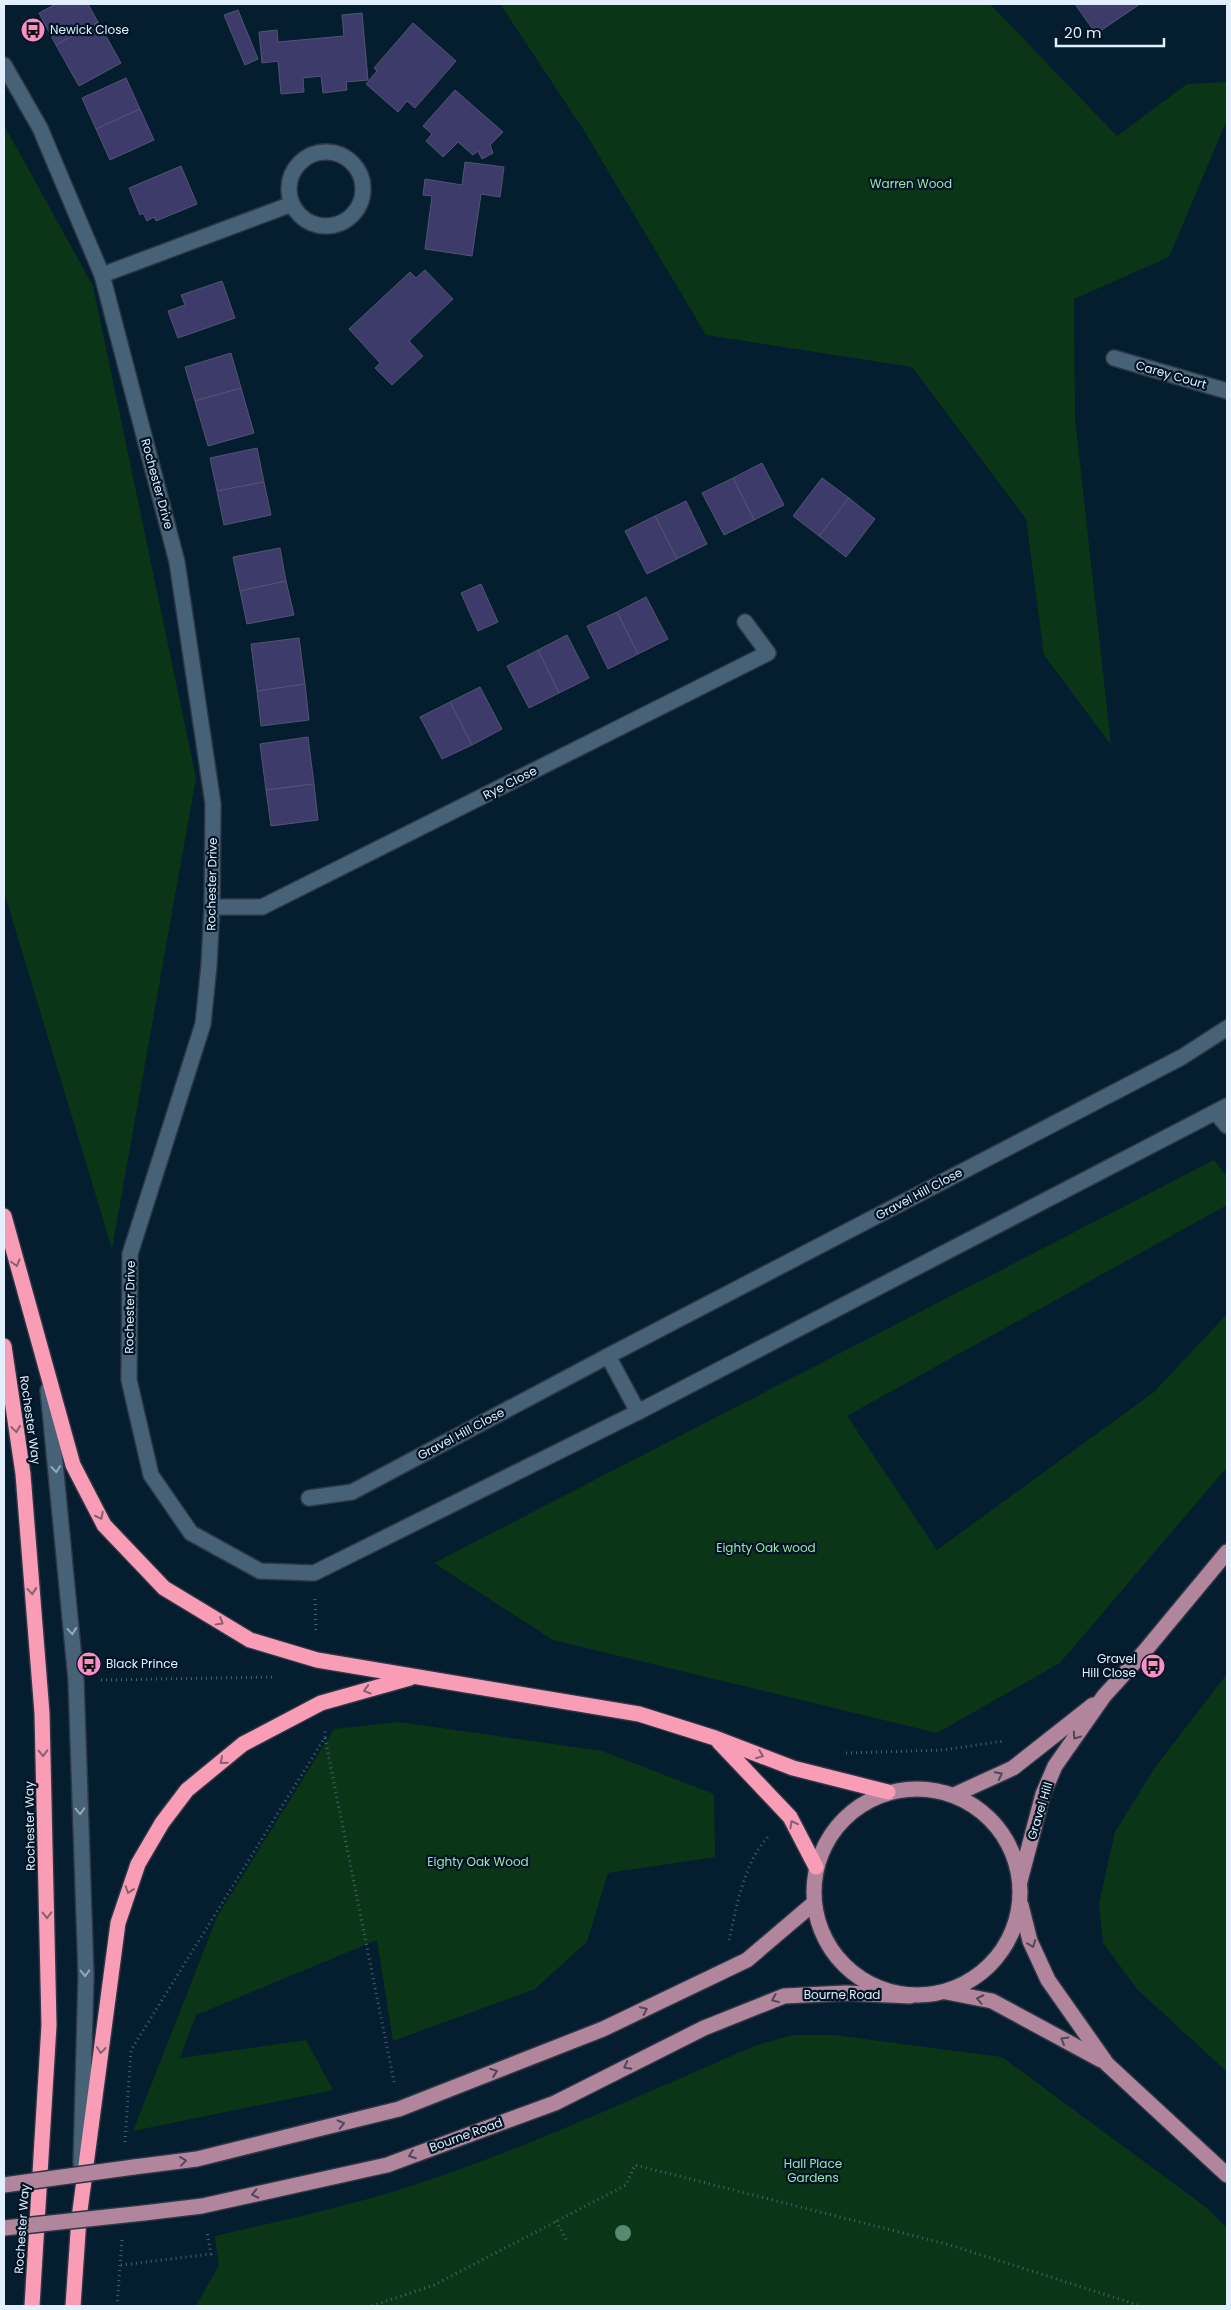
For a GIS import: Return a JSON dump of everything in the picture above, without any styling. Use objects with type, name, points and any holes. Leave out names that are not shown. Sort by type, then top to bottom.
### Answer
[{"type":"highway","points":[[4,1216],[45,1369],[74,1465],[104,1524],[164,1588],[250,1640],[317,1660],[639,1714],[715,1738],[793,1768],[888,1792]]},
{"type":"highway","name":"Rochester Way","points":[[4,1346],[23,1474],[42,1713],[50,2025],[32,2306]]},
{"type":"highway","points":[[72,2306],[79,2218],[118,1924],[138,1864],[162,1823],[187,1790],[243,1744],[321,1703],[414,1677]]},
{"type":"highway","points":[[715,1738],[790,1817],[816,1867]]},
{"type":"main road","name":"Gravel Hill","points":[[946,1992],[978,1976],[1003,1950],[1017,1918],[1020,1890],[1043,1794],[1055,1766],[1104,1696],[1144,1652],[1227,1552]]},
{"type":"main road","name":"Gravel Hill","points":[[954,1795],[1013,1768],[1104,1696]]},
{"type":"main road","points":[[1107,2064],[992,2001],[946,1992],[910,1996],[882,1990],[856,1976],[836,1956],[821,1931],[814,1903],[816,1867],[826,1842],[842,1820],[864,1803],[888,1792],[912,1788],[937,1790],[954,1795],[980,1810],[998,1827],[1011,1848],[1030,1941],[1056,1994],[1107,2064],[1227,2174]]},
{"type":"main road","points":[[4,2185],[197,2159],[399,2109],[603,2030],[747,1960],[814,1903]]},
{"type":"main road","name":"Bourne Road","points":[[4,2228],[202,2206],[387,2165],[555,2102],[704,2028],[784,1996],[846,1994],[910,1996]]},
{"type":"street","name":"Rochester Drive","points":[[4,65],[40,128],[102,275],[177,562],[212,804],[210,965],[202,1024],[130,1254],[129,1380],[150,1475],[191,1533],[260,1571],[314,1574],[638,1412]]},
{"type":"street","points":[[328,152],[340,155],[350,161],[358,171],[363,182],[361,200],[353,215],[343,222],[326,226],[308,222],[292,204],[289,193],[293,174],[304,160],[315,154],[328,152]]},
{"type":"street","points":[[102,275],[292,204]]},
{"type":"street","name":"Carey Court","points":[[1114,358],[1227,391]]},
{"type":"street","name":"Rye Close","points":[[212,906],[262,907],[768,653],[745,622]]},
{"type":"street","name":"Gravel Hill Close","points":[[310,1498],[352,1492],[608,1356],[1182,1057],[1227,1028]]},
{"type":"street","points":[[608,1356],[638,1412],[1221,1110],[1227,1126]]},
{"type":"street","points":[[45,1369],[76,1680],[86,1975],[79,2218]]},
{"type":"path","points":[[314,1574],[317,1660]]},
{"type":"path","points":[[76,1680],[279,1676]]},
{"type":"path","points":[[321,1703],[325,1737],[399,2109]]},
{"type":"path","points":[[124,2151],[131,2050],[325,1737]]},
{"type":"path","points":[[372,2306],[434,2285],[626,2185],[635,2165],[950,2246],[1141,2306]]},
{"type":"path","points":[[556,2221],[567,2241]]},
{"type":"path","points":[[117,2306],[122,2236]]},
{"type":"path","points":[[121,2264],[211,2254]]},
{"type":"green space","name":"Warren Wood","points":[[500,4],[990,4],[1117,136],[1187,84],[1227,82],[1227,120],[1169,257],[1074,299],[1075,418],[1111,745],[1044,655],[1026,519],[912,367],[706,335],[583,129]]},
{"type":"green space","points":[[4,125],[93,286],[196,778],[112,1249],[4,892]]},
{"type":"green space","name":"Eighty Oak wood","points":[[1214,1160],[1227,1177],[1227,1205],[847,1416],[937,1550],[1154,1392],[1227,1314],[1227,1467],[1060,1663],[937,1733],[553,1640],[434,1563]]},
{"type":"green space","points":[[1227,1674],[1227,2072],[1137,1989],[1103,1943],[1099,1903],[1115,1832],[1156,1766]]},
{"type":"green space","name":"Eighty Oak Wood","points":[[399,1722],[602,1751],[714,1794],[715,1857],[608,1873],[587,1942],[535,1989],[393,2041],[377,1940],[196,2015],[180,2058],[306,2040],[333,2090],[133,2131],[217,1917],[334,1729]]},
{"type":"green space","name":"Hall Place Gardens","points":[[793,2035],[834,2035],[1002,2057],[1207,2208],[1227,2228],[1227,2306],[196,2306],[219,2265],[215,2236],[353,2203],[435,2178],[517,2148],[757,2045]]},
{"type":"building","points":[[56,4],[88,4],[98,22],[56,45],[39,13]]},
{"type":"building","points":[[1075,4],[1140,4],[1096,34]]},
{"type":"building","points":[[238,10],[258,59],[245,65],[224,15]]},
{"type":"building","points":[[362,13],[368,80],[346,82],[347,90],[323,93],[321,76],[303,78],[304,92],[281,94],[278,61],[262,63],[259,32],[277,30],[278,42],[344,36],[342,15]]},
{"type":"building","points":[[98,22],[121,63],[79,86],[56,45]]},
{"type":"building","points":[[413,23],[456,61],[415,108],[407,101],[398,112],[366,84],[377,71],[374,68]]},
{"type":"building","points":[[126,78],[140,109],[96,129],[82,98]]},
{"type":"building","points":[[455,90],[503,132],[490,145],[493,153],[482,159],[478,151],[473,155],[458,142],[443,157],[426,141],[432,134],[423,126]]},
{"type":"building","points":[[140,109],[154,140],[110,160],[96,129]]},
{"type":"building","points":[[465,162],[504,167],[500,197],[481,194],[472,256],[425,249],[432,196],[423,195],[425,179],[462,185]]},
{"type":"building","points":[[181,166],[197,204],[156,221],[154,217],[147,221],[143,213],[140,215],[129,188]]},
{"type":"building","points":[[425,270],[453,299],[409,341],[423,356],[392,385],[375,368],[380,363],[349,329],[410,272],[416,278]]},
{"type":"building","points":[[222,281],[235,318],[178,338],[168,311],[185,305],[181,295]]},
{"type":"building","points":[[231,353],[241,388],[195,401],[185,367]]},
{"type":"building","points":[[241,388],[254,433],[208,446],[195,401]]},
{"type":"building","points":[[257,448],[264,482],[217,491],[210,458]]},
{"type":"building","points":[[762,463],[784,505],[754,520],[733,478]]},
{"type":"building","points":[[733,478],[754,520],[724,535],[702,493]]},
{"type":"building","points":[[822,478],[849,498],[819,536],[793,516]]},
{"type":"building","points":[[264,482],[271,515],[224,525],[217,491]]},
{"type":"building","points":[[849,498],[875,519],[846,557],[819,536]]},
{"type":"building","points":[[686,501],[707,544],[677,559],[655,516]]},
{"type":"building","points":[[655,516],[677,559],[647,574],[625,531]]},
{"type":"building","points":[[280,548],[286,581],[240,591],[233,557]]},
{"type":"building","points":[[286,581],[294,615],[247,624],[240,591]]},
{"type":"building","points":[[481,584],[498,622],[478,631],[461,593]]},
{"type":"building","points":[[646,597],[668,639],[638,654],[617,612]]},
{"type":"building","points":[[617,612],[638,654],[608,669],[587,626]]},
{"type":"building","points":[[567,635],[589,678],[559,693],[538,650]]},
{"type":"building","points":[[299,638],[305,684],[257,691],[251,644]]},
{"type":"building","points":[[538,650],[559,693],[529,708],[507,666]]},
{"type":"building","points":[[305,684],[309,720],[261,726],[257,691]]},
{"type":"building","points":[[480,687],[502,729],[472,745],[450,702]]},
{"type":"building","points":[[450,702],[472,745],[442,759],[420,717]]},
{"type":"building","points":[[308,737],[314,784],[266,790],[260,744]]},
{"type":"building","points":[[314,784],[318,820],[271,826],[266,790]]},
{"type":"place","name":"Newick Close","points":[[33,30]]},
{"type":"place","name":"Black Prince","points":[[89,1664]]},
{"type":"place","name":"Gravel Hill Close","points":[[1153,1666]]}]
